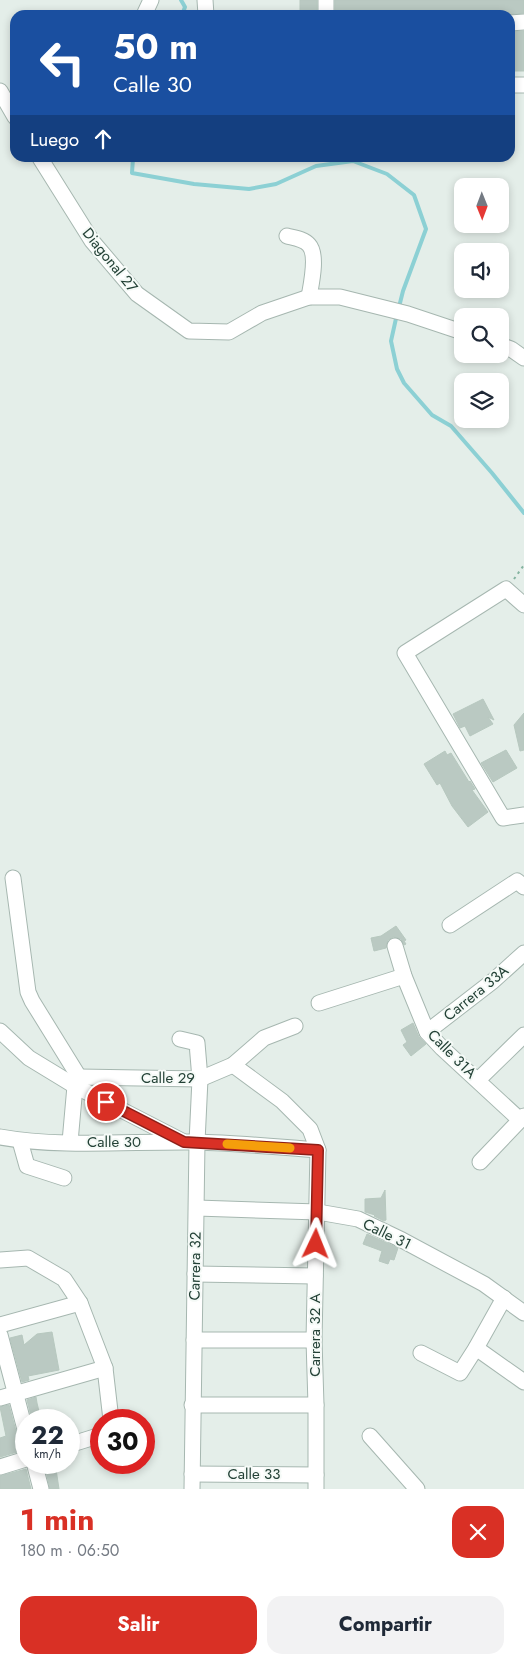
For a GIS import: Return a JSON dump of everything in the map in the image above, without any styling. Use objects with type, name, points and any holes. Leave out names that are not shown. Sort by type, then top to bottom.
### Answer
[{"type":"street","points":[[0,90],[10,107]]},
{"type":"street","name":"Diagonal 27","points":[[43,162],[92,241],[136,294],[190,331],[229,332],[262,313],[309,297],[340,297],[408,314],[454,329]]},
{"type":"street","points":[[287,236],[299,239],[310,246],[314,264],[309,297]]},
{"type":"street","points":[[509,347],[524,358]]},
{"type":"street","points":[[524,605],[506,589],[405,653],[502,818],[524,815]]},
{"type":"street","points":[[13,878],[28,992],[77,1082],[70,1142]]},
{"type":"street","points":[[450,925],[521,884]]},
{"type":"street","name":"Calle 31A","points":[[395,946],[404,976],[427,1032],[442,1048],[522,1118]]},
{"type":"street","name":"Carrera 33A","points":[[427,1032],[493,982],[524,953]]},
{"type":"street","points":[[320,1003],[404,976]]},
{"type":"street","name":"Calle 29","points":[[77,1082],[200,1079],[233,1065],[264,1038],[295,1026]]},
{"type":"street","points":[[0,1031],[29,1058],[190,1142]]},
{"type":"street","points":[[478,1080],[524,1035]]},
{"type":"street","name":"Carrera 32","points":[[180,1040],[197,1044],[200,1079],[190,1142],[197,1208],[192,1482]]},
{"type":"street","points":[[233,1065],[282,1101],[310,1129],[318,1150]]},
{"type":"street","points":[[480,1162],[522,1118]]},
{"type":"street","name":"Calle 30","points":[[0,1137],[20,1141],[190,1142],[318,1150]]},
{"type":"street","points":[[20,1141],[27,1166],[64,1178]]},
{"type":"street","name":"Carrera 32 A","points":[[316,1482],[314,1340],[318,1150]]},
{"type":"street","name":"Calle 31","points":[[197,1208],[318,1212],[358,1219],[402,1240],[484,1284],[524,1313]]},
{"type":"street","points":[[0,1260],[28,1258],[64,1279],[80,1303],[105,1368],[111,1409]]},
{"type":"street","points":[[195,1274],[315,1276]]},
{"type":"street","points":[[421,1353],[460,1372],[504,1298]]},
{"type":"street","points":[[0,1325],[80,1303]]},
{"type":"street","points":[[0,1335],[20,1409]]},
{"type":"street","points":[[194,1340],[314,1340]]},
{"type":"street","points":[[476,1348],[523,1380]]},
{"type":"street","points":[[0,1398],[105,1368]]},
{"type":"street","points":[[192,1405],[316,1406]]},
{"type":"street","points":[[370,1436],[417,1489]]},
{"type":"street","points":[[0,1467],[15,1462]]},
{"type":"street","points":[[38,1474],[42,1489]]},
{"type":"street","name":"Calle 33","points":[[192,1482],[316,1482]]},
{"type":"path","points":[[506,589],[524,566]]},
{"type":"building","points":[[300,0],[317,0],[317,10],[300,10]]},
{"type":"building","points":[[335,0],[524,0],[524,13],[515,14],[515,10],[335,10]]},
{"type":"building","points":[[524,31],[524,71],[515,71],[515,32]]},
{"type":"building","points":[[483,699],[494,720],[488,717],[493,724],[470,736],[465,726],[460,728],[453,714]]},
{"type":"building","points":[[524,713],[524,750],[520,751],[514,725]]},
{"type":"building","points":[[506,750],[517,768],[493,782],[481,763]]},
{"type":"building","points":[[445,751],[447,755],[451,753],[475,789],[472,790],[488,812],[468,827],[452,806],[440,783],[437,785],[424,764]]},
{"type":"building","points":[[396,926],[406,940],[404,941],[406,944],[404,945],[401,939],[393,937],[388,940],[386,948],[374,951],[371,938],[381,936]]},
{"type":"building","points":[[413,1023],[419,1037],[426,1044],[411,1056],[403,1045],[407,1042],[401,1030]]},
{"type":"building","points":[[385,1190],[386,1220],[384,1221],[375,1215],[365,1212],[365,1199],[381,1198]]},
{"type":"building","points":[[367,1234],[398,1248],[394,1260],[390,1259],[388,1264],[379,1261],[382,1251],[363,1244]]},
{"type":"building","points":[[52,1332],[59,1370],[28,1376],[29,1380],[22,1382],[10,1338],[22,1335],[24,1345],[37,1334]]},
{"type":"building","points":[[36,1397],[39,1409],[29,1409],[27,1400]]},
{"type":"building","points":[[9,1405],[15,1428],[15,1453],[0,1457],[0,1438],[6,1436],[0,1407]]},
{"type":"building","points":[[15,1472],[15,1474],[27,1474],[31,1489],[0,1489],[0,1476]]},
{"type":"building","points":[[47,1474],[57,1474],[59,1489],[50,1489]]},
{"type":"waterway","points":[[181,0],[185,7],[184,10]]},
{"type":"waterway","points":[[133,162],[132,173],[194,184],[249,189],[276,184],[316,166],[346,162]]},
{"type":"waterway","points":[[356,162],[387,174],[414,195],[426,229],[399,307]]},
{"type":"waterway","points":[[397,314],[391,341],[397,369],[404,383],[432,415],[451,426],[524,513]]},
{"type":"slow traffic","points":[[227,1144],[290,1148]]},
{"type":"route","points":[[106,1102],[184,1142],[318,1150],[316,1244]]}]
